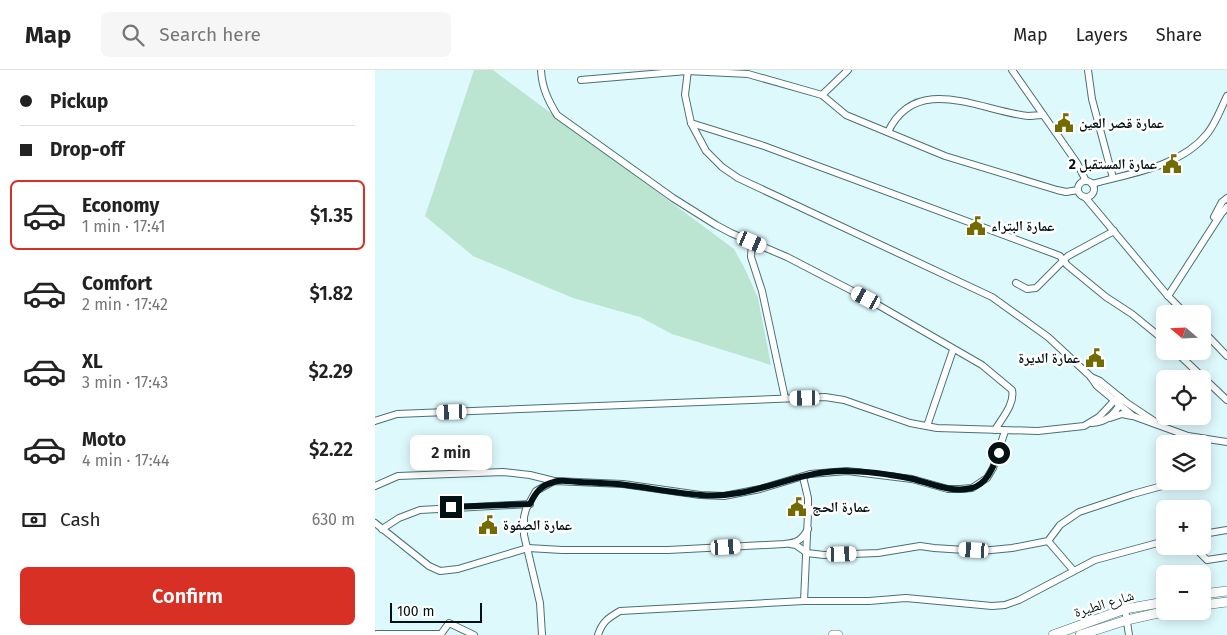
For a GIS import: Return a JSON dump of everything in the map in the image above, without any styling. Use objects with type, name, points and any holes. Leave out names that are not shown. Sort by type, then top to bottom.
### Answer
[{"type":"main road","points":[[1211,593],[1227,591]]},
{"type":"main road","points":[[1211,604],[1227,602]]},
{"type":"main road","name":"شارع الطيرة","points":[[1053,635],[1125,609],[1156,604]]},
{"type":"main road","name":"شارع الطيرة","points":[[1079,635],[1127,620],[1156,613]]},
{"type":"street","points":[[541,70],[541,83],[547,100],[557,115],[673,198],[716,225],[787,257],[866,298],[953,350],[982,365],[1011,390],[1013,399],[995,430]]},
{"type":"street","points":[[822,95],[848,70]]},
{"type":"street","points":[[1012,70],[1093,188],[1093,193],[1085,197]]},
{"type":"street","points":[[1088,70],[1092,99],[1113,178]]},
{"type":"street","points":[[687,71],[685,95],[691,123],[706,151],[722,167],[738,178],[992,297],[1048,337],[1090,376],[1107,400],[1104,412]]},
{"type":"street","points":[[581,80],[687,71],[747,74],[822,95],[846,115],[945,156],[1057,190],[1066,192],[1078,190]]},
{"type":"street","points":[[1177,305],[1085,197],[1080,195],[1078,190],[1081,183],[1113,178],[1174,160],[1198,142],[1210,130],[1227,96]]},
{"type":"street","points":[[888,132],[901,111],[912,105],[931,100],[963,101],[1028,116],[1043,115]]},
{"type":"street","points":[[691,123],[764,146],[1055,254],[1105,297],[1132,314],[1156,334]]},
{"type":"street","points":[[1209,230],[1217,211],[1226,197]]},
{"type":"street","points":[[1168,296],[1209,230],[1227,207]]},
{"type":"street","points":[[1016,283],[1027,288],[1040,286],[1063,260],[1114,231]]},
{"type":"street","points":[[752,242],[751,257],[762,292],[785,398]]},
{"type":"street","points":[[1211,339],[1227,356]]},
{"type":"street","points":[[927,426],[953,350]]},
{"type":"street","points":[[1185,360],[1227,400]]},
{"type":"street","points":[[1090,376],[1100,381],[1133,416]]},
{"type":"street","points":[[1103,392],[1163,426]]},
{"type":"street","points":[[375,421],[397,414],[825,397],[844,400],[910,423],[961,430],[1038,431],[1084,426],[1118,415],[1133,416],[1186,435]]},
{"type":"street","points":[[1091,423],[1118,402]]},
{"type":"street","points":[[1104,421],[1118,402]]},
{"type":"street","points":[[375,486],[398,476],[503,472],[530,475],[554,481],[623,484],[700,495],[725,496],[760,490],[803,477],[828,472],[847,471],[912,479],[948,489],[973,488],[987,478],[993,468],[1005,431]]},
{"type":"street","points":[[1211,442],[1227,442]]},
{"type":"street","points":[[803,477],[808,498],[804,601]]},
{"type":"street","points":[[542,635],[540,604],[524,535],[524,517],[536,491],[554,481]]},
{"type":"street","points":[[375,523],[429,566],[441,571],[457,569],[528,548],[562,550],[668,550],[784,544],[796,545],[807,553],[824,555],[878,553],[920,546],[981,551],[1012,548],[1048,541],[1060,525],[1079,512],[1156,488]]},
{"type":"street","points":[[382,529],[399,518],[420,510],[530,504]]},
{"type":"street","points":[[784,544],[803,538],[808,529]]},
{"type":"street","points":[[1211,533],[1227,530]]},
{"type":"street","points":[[1048,541],[1073,570]]},
{"type":"street","points":[[598,635],[606,619],[620,612],[804,601],[869,601],[906,598],[993,606],[1005,605],[1019,600],[1095,560],[1156,543]]},
{"type":"street","points":[[1202,555],[1207,560],[1227,557]]},
{"type":"street","points":[[1125,609],[1129,635]]},
{"type":"street","points":[[377,634],[441,634],[449,622],[474,635]]},
{"type":"green space","points":[[474,70],[493,70],[734,249],[758,298],[771,365],[672,334],[640,317],[573,298],[473,256],[425,216]]},
{"type":"place","name":"عمارة قصر العين","points":[[1064,123]]},
{"type":"place","name":"عمارة المستقبل 2","points":[[1172,164]]},
{"type":"place","name":"عمارة البتراء","points":[[976,226]]},
{"type":"place","name":"عمارة الديرة","points":[[1095,358]]},
{"type":"place","name":"عمارة الحج","points":[[797,507]]},
{"type":"place","name":"عمارة الصفوة","points":[[488,525]]},
{"type":"route","points":[[451,507],[530,504],[536,491],[554,481],[623,484],[700,495],[725,496],[760,490],[810,474],[847,471],[912,479],[948,489],[973,488],[987,478],[999,453]]}]
